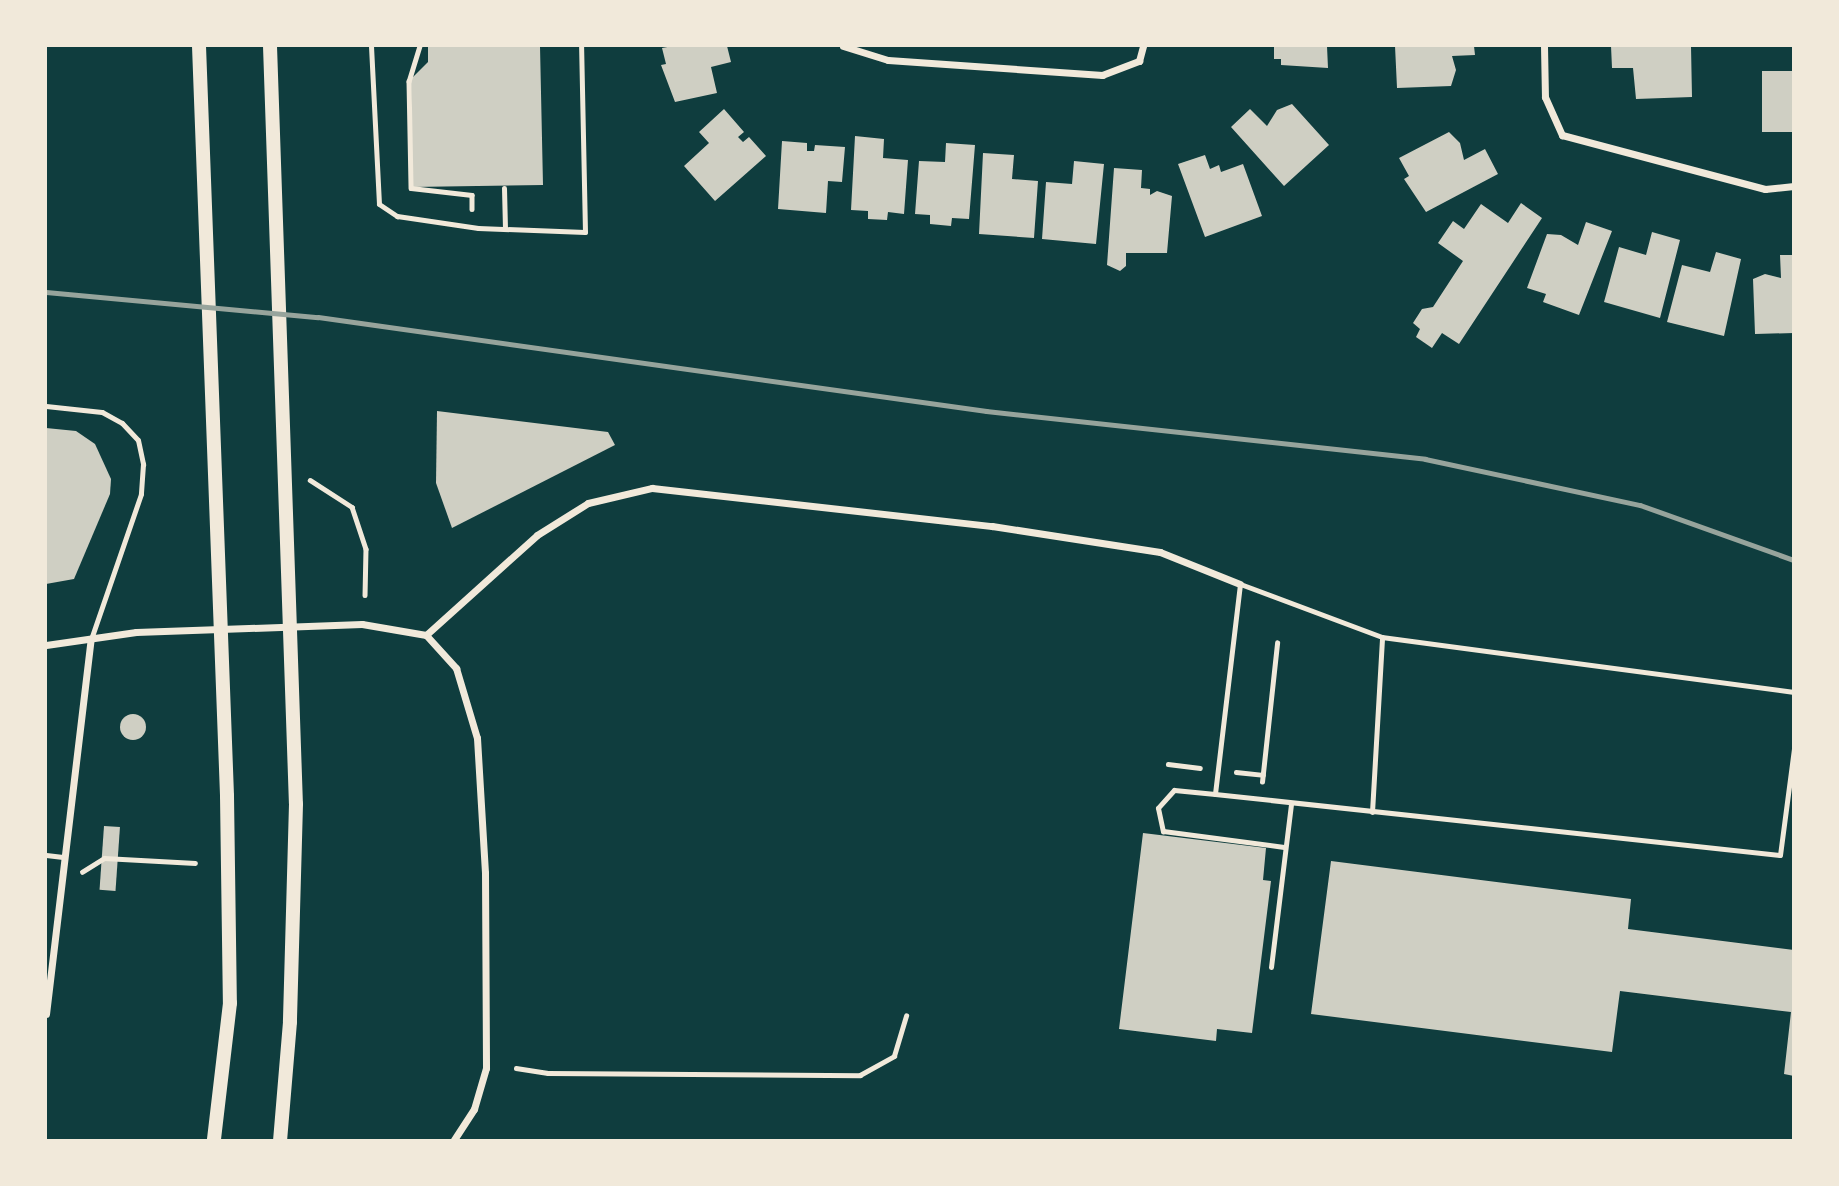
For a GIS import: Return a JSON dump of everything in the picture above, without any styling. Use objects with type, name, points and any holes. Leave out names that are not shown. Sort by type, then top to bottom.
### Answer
[{"type":"main road","points":[[199,46],[227,796],[230,1003],[214,1140]]},
{"type":"main road","points":[[270,46],[296,804],[290,1022],[280,1140]]},
{"type":"street","points":[[843,46],[888,60],[1102,75],[1139,61],[1143,46]]},
{"type":"street","points":[[1544,46],[1545,97],[1562,135],[1765,189],[1794,186]]},
{"type":"street","points":[[426,635],[537,535],[588,503],[652,488],[992,526],[1160,552],[1240,584]]},
{"type":"street","points":[[46,645],[162,631],[362,624],[426,635],[457,670],[470,705],[477,738],[485,873],[486,1068],[474,1109],[454,1140]]},
{"type":"street","points":[[46,1014],[91,639]]},
{"type":"lane","points":[[371,46],[379,204],[397,216],[471,227],[585,232],[581,46]]},
{"type":"lane","points":[[504,188],[505,229]]},
{"type":"lane","points":[[46,405],[102,412],[122,423],[138,440],[143,464],[141,494],[91,639]]},
{"type":"lane","points":[[1215,794],[1240,584],[1382,637],[1794,692]]},
{"type":"lane","points":[[1372,811],[1382,637]]},
{"type":"lane","points":[[1284,847],[1163,831],[1158,808],[1174,790],[1780,855],[1794,749]]},
{"type":"lane","points":[[1271,967],[1291,803]]},
{"type":"lane","points":[[46,855],[63,857]]},
{"type":"path","points":[[420,46],[409,81],[411,188],[472,195],[471,227]]},
{"type":"path","points":[[310,480],[352,507],[366,549],[365,595]]},
{"type":"path","points":[[1262,784],[1276,643]]},
{"type":"path","points":[[104,858],[195,863]]},
{"type":"path","points":[[516,1068],[548,1073],[860,1076],[894,1056],[906,1016]]},
{"type":"building","points":[[428,46],[540,46],[543,185],[412,187],[411,79],[428,62]]},
{"type":"building","points":[[727,46],[731,62],[711,67],[717,93],[675,102],[661,65],[666,64],[662,48]]},
{"type":"building","points":[[1274,46],[1327,46],[1328,68],[1281,65],[1281,59],[1274,59]]},
{"type":"building","points":[[1395,46],[1474,46],[1475,55],[1452,56],[1456,70],[1451,86],[1397,88]]},
{"type":"building","points":[[1611,46],[1691,46],[1692,97],[1636,99],[1633,68],[1612,68]]},
{"type":"building","points":[[1762,71],[1794,71],[1794,132],[1762,132]]},
{"type":"building","points":[[1292,104],[1329,145],[1284,186],[1231,127],[1250,109],[1267,126],[1277,110]]},
{"type":"building","points":[[724,109],[744,132],[738,137],[743,142],[749,137],[766,156],[715,201],[684,166],[709,143],[699,132]]},
{"type":"building","points":[[1449,132],[1460,143],[1464,160],[1485,149],[1498,174],[1426,212],[1404,179],[1409,176],[1399,158]]},
{"type":"building","points":[[855,136],[884,139],[883,158],[908,160],[904,214],[888,212],[887,220],[868,219],[868,211],[851,210]]},
{"type":"building","points":[[782,141],[807,143],[807,151],[814,151],[815,145],[845,147],[842,182],[828,181],[826,213],[778,209]]},
{"type":"building","points":[[946,143],[975,145],[969,219],[952,218],[951,226],[930,224],[930,215],[915,214],[919,161],[945,162]]},
{"type":"building","points":[[983,153],[1014,155],[1012,179],[1038,181],[1034,238],[979,234]]},
{"type":"building","points":[[1205,155],[1210,169],[1219,165],[1221,172],[1243,164],[1262,216],[1205,237],[1178,164]]},
{"type":"building","points":[[1074,161],[1104,164],[1096,244],[1042,239],[1046,182],[1072,184]]},
{"type":"building","points":[[1114,168],[1142,170],[1141,188],[1150,189],[1150,195],[1157,191],[1172,196],[1167,253],[1126,253],[1126,266],[1120,271],[1107,265]]},
{"type":"building","points":[[1521,203],[1542,218],[1459,344],[1442,333],[1432,348],[1416,337],[1420,329],[1413,323],[1422,309],[1433,307],[1463,261],[1438,243],[1453,221],[1464,229],[1481,204],[1508,223]]},
{"type":"building","points":[[1586,222],[1612,231],[1579,315],[1543,302],[1546,294],[1527,288],[1547,234],[1561,235],[1578,245]]},
{"type":"building","points":[[1652,232],[1680,240],[1660,318],[1604,302],[1619,247],[1646,255]]},
{"type":"building","points":[[1716,252],[1741,259],[1724,336],[1667,322],[1682,265],[1710,272]]},
{"type":"building","points":[[1780,255],[1794,255],[1794,333],[1755,334],[1753,279],[1765,274],[1781,278]]},
{"type":"building","points":[[437,411],[608,432],[615,445],[452,528],[436,483]]},
{"type":"building","points":[[46,428],[76,431],[95,444],[111,479],[110,494],[74,579],[46,584]]},
{"type":"building","points":[[133,714],[142,718],[146,727],[142,736],[133,740],[124,736],[120,727],[124,718]]},
{"type":"building","points":[[104,826],[120,827],[115,891],[100,890]]},
{"type":"building","points":[[1143,833],[1266,848],[1263,880],[1271,881],[1252,1033],[1217,1029],[1216,1041],[1119,1029]]},
{"type":"building","points":[[1331,861],[1631,899],[1628,929],[1794,950],[1794,1076],[1784,1074],[1791,1012],[1620,991],[1612,1052],[1311,1014]]},
{"type":"railway","points":[[46,292],[318,317],[986,411],[1425,459],[1640,505],[1794,560]]}]
